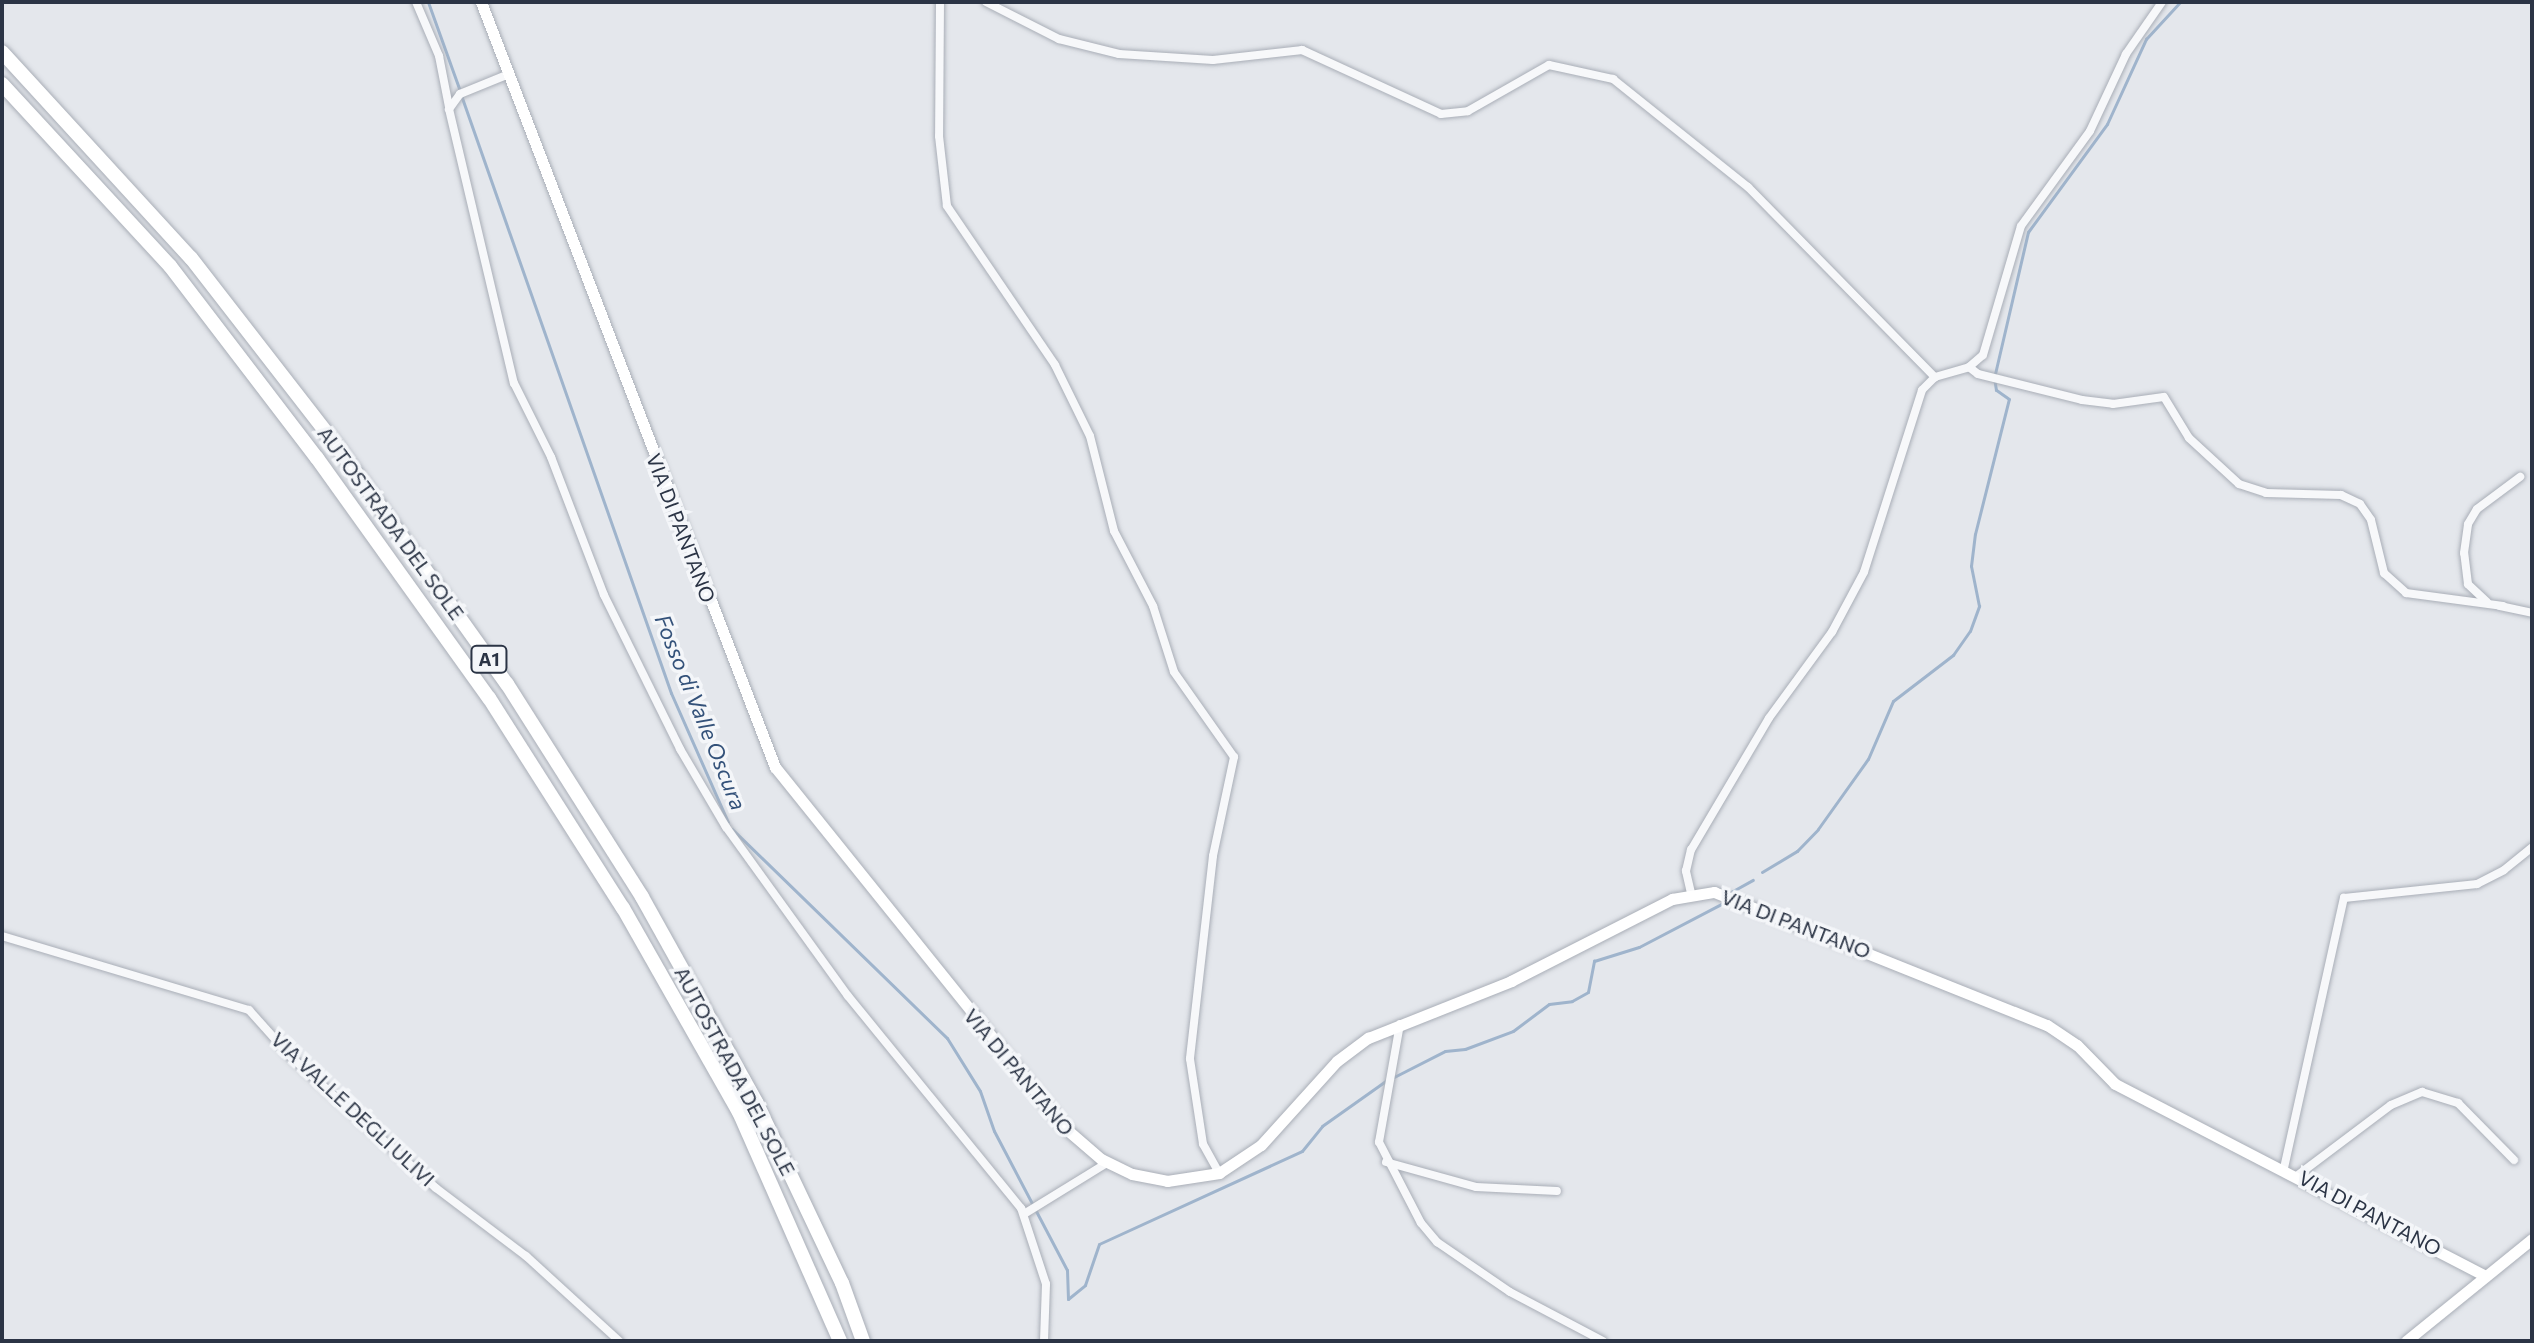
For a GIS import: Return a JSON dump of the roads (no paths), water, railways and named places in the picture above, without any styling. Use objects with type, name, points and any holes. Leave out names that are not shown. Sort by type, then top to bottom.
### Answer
[{"type":"highway","name":"AUTOSTRADA DEL SOLE","points":[[2,52],[191,258],[337,446],[507,684],[642,897],[756,1102],[842,1283],[863,1341]]},
{"type":"highway","name":"AUTOSTRADA DEL SOLE","points":[[2,84],[170,266],[317,458],[489,698],[623,908],[739,1112],[840,1341]]},
{"type":"street","points":[[416,2],[439,56],[512,378],[551,457],[604,595],[680,749],[726,827],[833,977],[946,1119],[998,1175],[1024,1214],[1046,1284],[1044,1341]]},
{"type":"street","name":"VIA DI PANTANO","points":[[481,2],[779,774],[1065,1128],[1107,1163],[1167,1181],[1219,1173],[1265,1142],[1346,1053],[1401,1023],[1502,985],[1691,893],[1714,892],[1739,899],[2047,1025],[2073,1041],[2113,1082],[2298,1175],[2485,1276]]},
{"type":"street","points":[[940,2],[939,136],[947,206],[1055,365],[1090,436],[1116,535],[1153,606],[1174,672],[1234,757],[1213,856],[1190,1059],[1203,1144],[1219,1173]]},
{"type":"street","points":[[986,2],[1059,39],[1119,54],[1213,60],[1306,51],[1441,114],[1468,111],[1549,65],[1613,79],[1748,187],[1935,377]]},
{"type":"street","points":[[1691,893],[1686,871],[1691,850],[1769,718],[1832,632],[1864,572],[1920,395],[1935,377],[1969,367],[1983,355],[2021,226],[2090,131],[2126,54],[2162,2]]},
{"type":"street","points":[[449,109],[460,94],[509,74]]},
{"type":"street","points":[[1969,367],[1978,374],[2082,400],[2113,404],[2164,397],[2189,438],[2239,484],[2266,493],[2335,494],[2363,506],[2384,573],[2406,593],[2532,613]]},
{"type":"street","points":[[2503,606],[2472,593],[2465,541],[2474,512],[2520,477]]},
{"type":"street","points":[[2284,1168],[2344,898],[2355,893],[2477,884],[2504,870],[2532,847]]},
{"type":"street","name":"VIA VALLE DEGLI ULIVI","points":[[2,936],[249,1010],[291,1057],[436,1188],[529,1258],[619,1341]]},
{"type":"street","points":[[1401,1023],[1379,1138],[1385,1162],[1437,1242],[1517,1297],[1603,1341]]},
{"type":"street","points":[[2298,1175],[2391,1105],[2422,1092],[2458,1103],[2514,1160]]},
{"type":"street","points":[[1385,1162],[1476,1187],[1557,1191]]},
{"type":"street","points":[[1024,1214],[1107,1163]]},
{"type":"street","points":[[2406,1341],[2532,1239]]},
{"type":"waterway","name":"Fosso di Valle Oscura","points":[[428,2],[460,91]]},
{"type":"waterway","points":[[1762,872],[1797,851],[1818,829],[1868,759],[1893,701],[1953,655],[1970,631],[1979,606],[1971,566],[1975,534],[2009,399],[1996,390],[1994,378],[2028,232],[2107,124],[2146,39],[2180,2]]},
{"type":"waterway","name":"Fosso di Valle Oscura","points":[[461,95],[671,693],[728,822]]},
{"type":"waterway","name":"Fosso di Valle Oscura","points":[[732,829],[947,1038],[980,1091],[994,1131],[1067,1270],[1068,1299]]},
{"type":"waterway","points":[[1731,892],[1753,880]]},
{"type":"waterway","points":[[1394,1077],[1445,1051],[1465,1049],[1513,1031],[1549,1004],[1572,1001],[1588,992],[1594,961],[1639,947],[1727,901]]},
{"type":"waterway","points":[[1068,1299],[1085,1285],[1099,1244],[1302,1151],[1322,1126],[1387,1080]]}]
